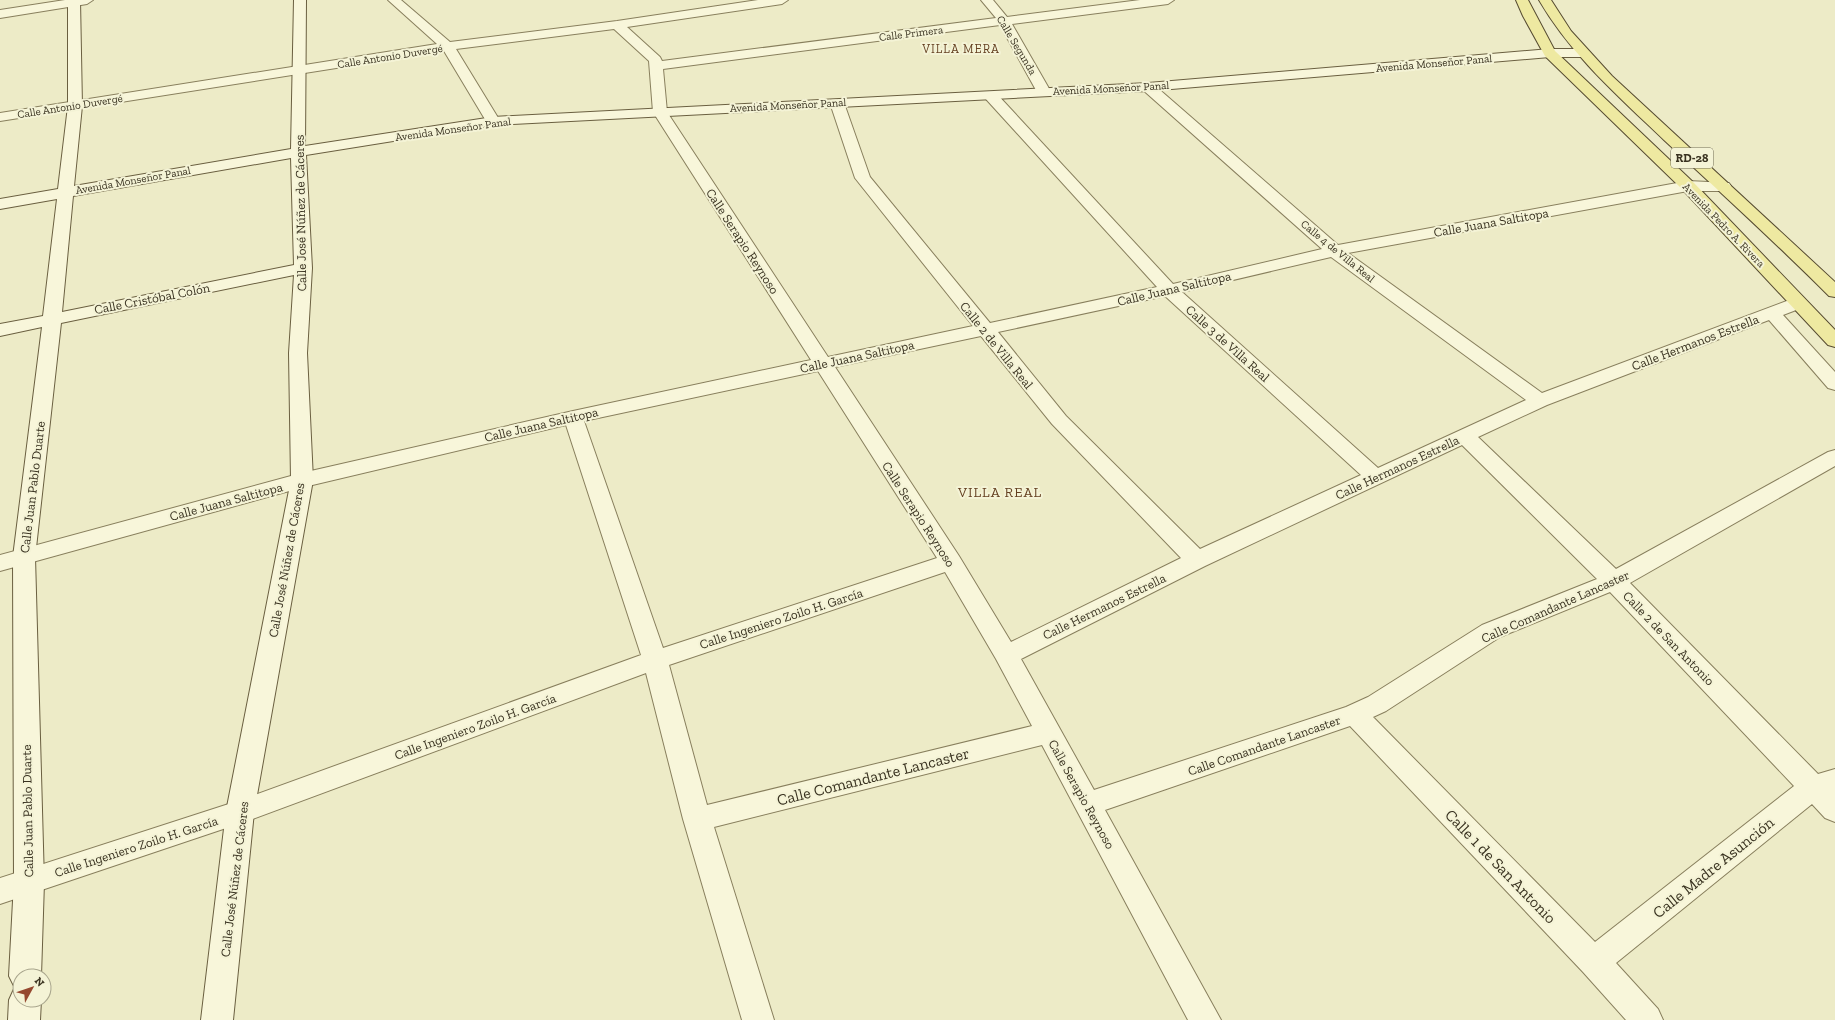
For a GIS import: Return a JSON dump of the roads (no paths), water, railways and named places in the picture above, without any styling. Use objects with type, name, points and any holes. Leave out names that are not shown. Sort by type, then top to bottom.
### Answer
[{"type":"main road","name":"Avenida Pedro A. Rivera","points":[[1522,0],[1529,16],[1550,53],[1688,186],[1835,341]]},
{"type":"main road","name":"Avenida Pedro A. Rivera","points":[[1544,0],[1581,53],[1722,186],[1808,264],[1835,292]]},
{"type":"street","name":"Calle José Núñez de Cáceres","points":[[217,1020],[240,812],[302,480],[298,353],[303,268],[298,152],[300,0]]},
{"type":"street","points":[[394,0],[448,47],[493,122]]},
{"type":"street","name":"Calle Antonio Duvergé","points":[[0,117],[299,72],[448,47],[617,25],[782,0]]},
{"type":"street","name":"Calle Segunda","points":[[987,0],[1004,21],[1044,92]]},
{"type":"street","name":"Calle Primera","points":[[656,66],[1168,0]]},
{"type":"street","points":[[0,14],[78,1]]},
{"type":"street","name":"Calle Juan Pablo Duarte","points":[[26,968],[29,882],[24,557],[75,106],[78,1]]},
{"type":"street","points":[[617,25],[655,60],[656,66]]},
{"type":"street","name":"Avenida Monseñor Panal","points":[[0,204],[298,152],[493,122],[1148,87],[1550,53],[1581,53]]},
{"type":"street","name":"Calle Serapio Reynoso","points":[[656,66],[660,112],[951,562],[1006,655],[1205,1020]]},
{"type":"street","name":"Calle 4 de Villa Real","points":[[1148,87],[1334,251],[1540,401]]},
{"type":"street","name":"Calle 3 de Villa Real","points":[[990,95],[1169,290],[1376,477]]},
{"type":"street","name":"Calle 2 de Villa Real","points":[[837,103],[863,178],[1059,420],[1196,560]]},
{"type":"street","name":"Calle Juana Saltitopa","points":[[0,563],[302,480],[573,417],[1169,290],[1334,251],[1688,186],[1722,186]]},
{"type":"street","name":"Calle Cristóbal Colón","points":[[0,330],[52,318],[303,268]]},
{"type":"street","name":"Calle Hermanos Estrella","points":[[1006,655],[1196,560],[1540,401],[1798,303]]},
{"type":"street","points":[[1772,313],[1835,384]]},
{"type":"street","points":[[573,417],[655,660],[697,819],[758,1020]]},
{"type":"street","name":"Calle 2 de San Antonio","points":[[1466,436],[1824,784],[1835,810]]},
{"type":"street","name":"Calle Comandante Lancaster","points":[[1088,804],[1355,714],[1378,704],[1491,631],[1614,581],[1835,457]]},
{"type":"street","name":"Calle Ingeniero Zoilo H. García","points":[[0,890],[29,882],[240,812],[655,660],[951,562]]},
{"type":"street","name":"Calle 1 de San Antonio","points":[[1355,714],[1374,736],[1594,962],[1647,1020]]},
{"type":"street","name":"Calle Comandante Lancaster","points":[[697,819],[1048,733]]},
{"type":"street","name":"Calle Madre Asunción","points":[[1594,962],[1824,784]]},
{"type":"street","points":[[24,1020],[25,1008]]},
{"type":"district","name":"VILLA MERA","points":[[961,49]]},
{"type":"district","name":"VILLA REAL","points":[[1000,492]]}]
